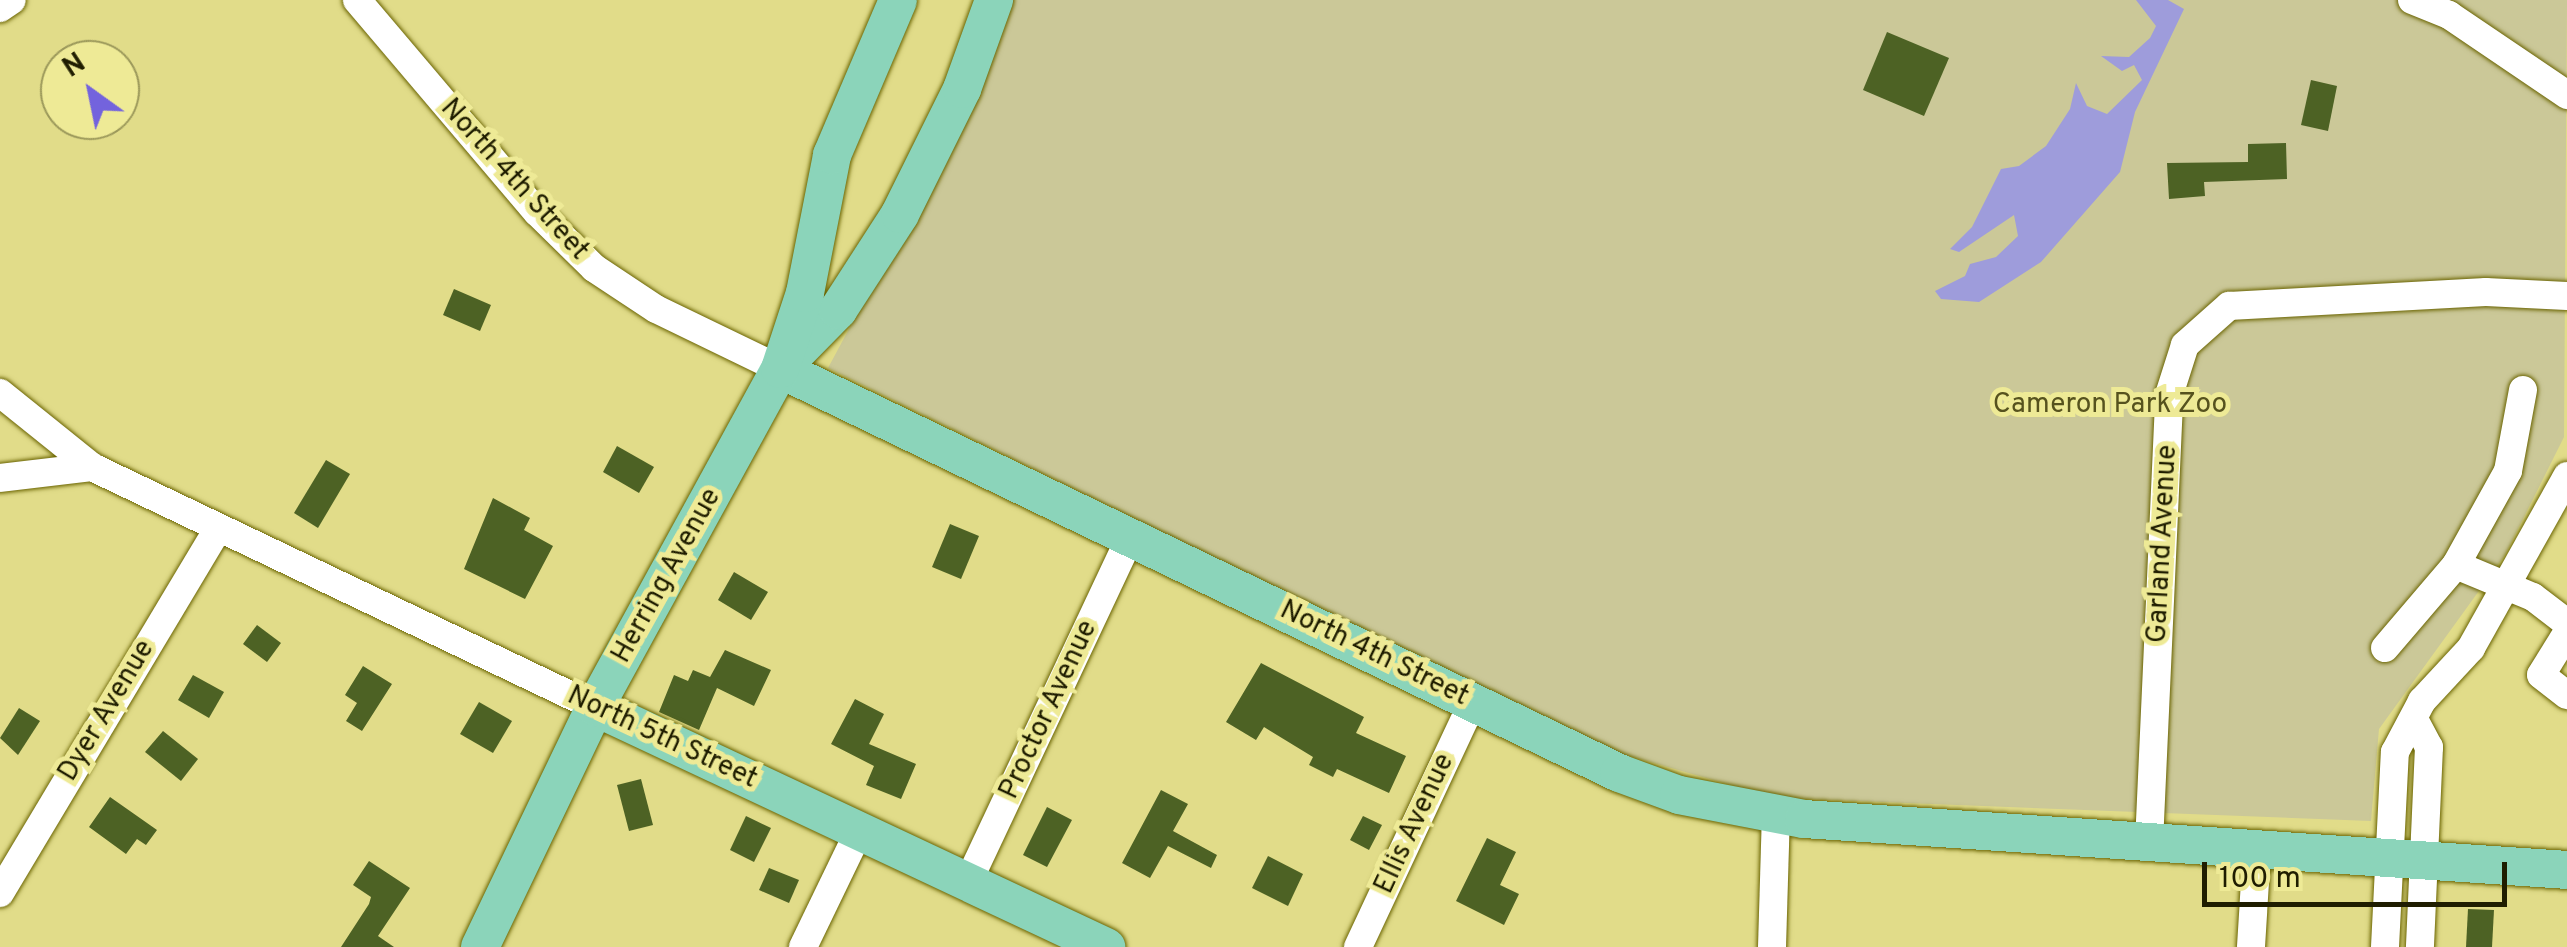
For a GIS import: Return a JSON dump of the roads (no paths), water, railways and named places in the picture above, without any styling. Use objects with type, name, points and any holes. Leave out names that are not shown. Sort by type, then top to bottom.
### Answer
[{"type":"main road","name":"Herring Avenue","points":[[480,947],[595,707],[780,370],[805,293],[832,155],[898,0]]},
{"type":"main road","name":"Herring Avenue","points":[[780,370],[838,310],[900,214],[962,89],[994,0]]},
{"type":"main road","name":"North 4th Street","points":[[780,370],[1634,778],[1776,816],[2567,870]]},
{"type":"main road","name":"North 5th Street","points":[[595,707],[1106,947]]},
{"type":"street","points":[[0,8],[12,0]]},
{"type":"street","name":"North 4th Street","points":[[357,0],[538,212],[594,268],[656,309],[780,370]]},
{"type":"street","points":[[2412,0],[2449,15],[2567,95]]},
{"type":"street","name":"Garland Avenue","points":[[2149,842],[2169,394],[2186,345],[2229,306],[2486,292],[2567,296]]},
{"type":"street","points":[[2384,648],[2456,565],[2508,471],[2523,390]]},
{"type":"street","name":"North 5th Street","points":[[0,393],[92,466],[217,531],[595,707]]},
{"type":"street","points":[[0,478],[92,466]]},
{"type":"street","points":[[2385,947],[2429,748],[2414,719],[2471,648],[2567,476]]},
{"type":"street","name":"Dyer Avenue","points":[[0,893],[217,531]]},
{"type":"street","name":"Proctor Avenue","points":[[968,882],[1130,538]]},
{"type":"street","points":[[2456,565],[2506,586],[2567,623]]},
{"type":"street","points":[[2567,633],[2541,675],[2567,695]]},
{"type":"street","name":"Ellis Avenue","points":[[1358,947],[1473,702]]},
{"type":"street","points":[[1772,947],[1776,816]]},
{"type":"street","points":[[802,947],[860,831]]},
{"type":"street","points":[[2251,947],[2257,850]]},
{"type":"street","points":[[2407,860],[2420,947]]},
{"type":"water","points":[[2136,0],[2168,0],[2184,9],[2135,112],[2120,172],[2041,262],[1979,302],[1941,299],[1935,291],[1965,276],[1970,264],[1996,257],[2018,236],[2014,215],[1959,252],[1950,249],[1972,227],[2001,169],[2019,166],[2046,146],[2070,109],[2076,83],[2087,106],[2107,114],[2142,80],[2134,65],[2122,71],[2101,56],[2129,57],[2150,38],[2156,26]]},
{"type":"park label","name":"Cameron Park Zoo","points":[[2110,405]]}]
